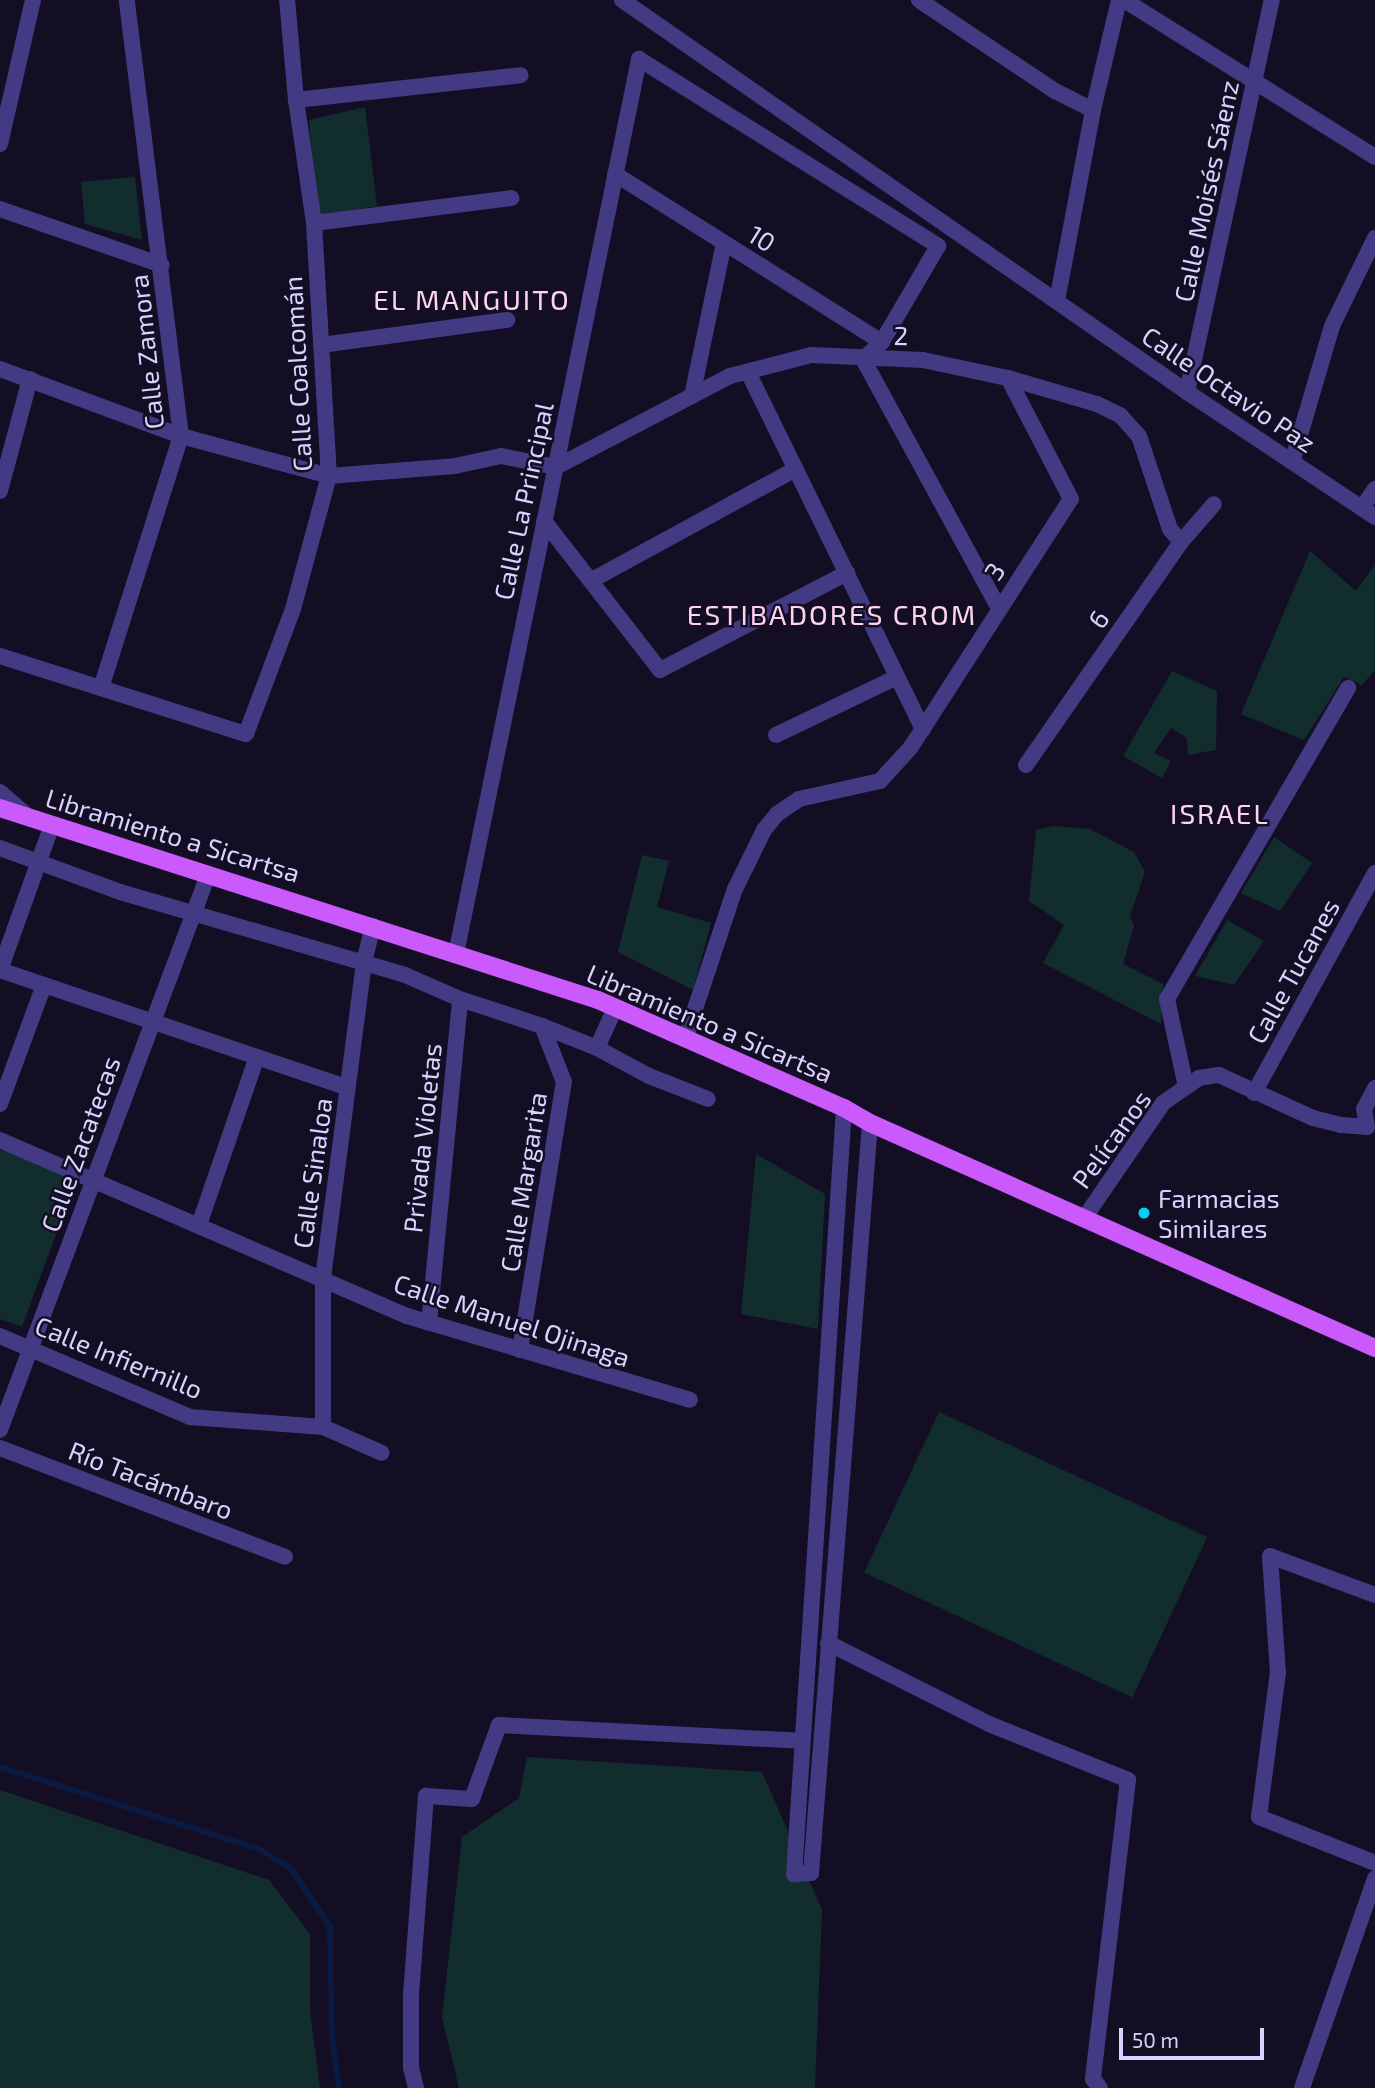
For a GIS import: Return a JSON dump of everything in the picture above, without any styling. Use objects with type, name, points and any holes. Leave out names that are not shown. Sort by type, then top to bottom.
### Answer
[{"type":"main road","name":"Libramiento a Sicartsa","points":[[0,808],[373,926],[615,1008],[844,1108],[870,1123],[1375,1348]]},
{"type":"street","points":[[0,144],[3,119],[33,0]]},
{"type":"street","name":"Calle Zamora","points":[[101,688],[181,436],[162,265],[127,0]]},
{"type":"street","name":"Calle Coalcomán","points":[[101,688],[246,734],[293,609],[329,477],[314,223],[296,100],[287,0]]},
{"type":"street","name":"Calle Octavio Paz","points":[[622,0],[1187,392],[1369,513]]},
{"type":"street","points":[[919,0],[1055,91],[1093,110]]},
{"type":"street","points":[[1057,301],[1093,110],[1119,0]]},
{"type":"street","points":[[1124,0],[1375,157]]},
{"type":"street","name":"Calle Moisés Sáenz","points":[[1187,392],[1272,0]]},
{"type":"street","name":"Calle La Principal","points":[[456,954],[639,59],[938,246],[882,342]]},
{"type":"street","points":[[296,100],[521,75]]},
{"type":"street","name":"10","points":[[615,174],[882,342]]},
{"type":"street","points":[[314,223],[511,198]]},
{"type":"street","points":[[0,209],[162,265]]},
{"type":"street","points":[[1292,462],[1332,326],[1375,238]]},
{"type":"street","points":[[692,396],[724,243]]},
{"type":"street","points":[[321,345],[507,320]]},
{"type":"street","points":[[882,342],[863,359],[999,608]]},
{"type":"street","name":"2","points":[[555,467],[730,376],[811,355],[923,360],[1008,378],[1097,404],[1121,415],[1139,436],[1170,529],[1181,542]]},
{"type":"street","points":[[0,369],[181,436],[329,477],[455,466],[501,456],[555,467]]},
{"type":"street","points":[[748,372],[923,729]]},
{"type":"street","name":"3","points":[[685,1040],[735,889],[764,830],[777,814],[799,799],[880,782],[923,729],[1071,499],[1008,378]]},
{"type":"street","points":[[0,491],[30,379]]},
{"type":"street","points":[[592,580],[796,469]]},
{"type":"street","points":[[1369,513],[1375,489]]},
{"type":"street","name":"6","points":[[1026,765],[1181,542],[1214,503]]},
{"type":"street","points":[[544,521],[660,670],[846,573]]},
{"type":"street","points":[[0,656],[101,688]]},
{"type":"street","points":[[776,735],[897,677]]},
{"type":"street","points":[[1186,1087],[1167,999],[1348,688]]},
{"type":"street","points":[[0,792],[30,818]]},
{"type":"street","points":[[52,825],[0,970],[348,1088]]},
{"type":"street","points":[[0,848],[120,892],[405,975],[460,999],[542,1026],[597,1048],[624,1063],[708,1099]]},
{"type":"street","name":"Calle Tucanes","points":[[1254,1093],[1375,873]]},
{"type":"street","name":"Calle Zacatecas","points":[[0,1430],[208,875]]},
{"type":"street","name":"Calle Sinaloa","points":[[323,1427],[323,1278],[363,962],[373,926]]},
{"type":"street","points":[[0,1104],[44,985]]},
{"type":"street","name":"Privada Violetas","points":[[429,1323],[460,999]]},
{"type":"street","points":[[597,1048],[615,1008]]},
{"type":"street","name":"Calle Margarita","points":[[520,1350],[564,1082],[542,1026]]},
{"type":"street","points":[[199,1225],[257,1057]]},
{"type":"street","name":"Pelícanos","points":[[1085,1217],[1163,1103],[1199,1078],[1219,1075],[1313,1118],[1371,1129]]},
{"type":"street","points":[[1371,1129],[1370,1106],[1375,1088]]},
{"type":"street","points":[[844,1108],[794,1874],[811,1873],[870,1123]]},
{"type":"street","name":"Calle Manuel Ojinaga","points":[[0,1140],[429,1323],[690,1401]]},
{"type":"street","name":"Calle Infiernillo","points":[[0,1336],[190,1417],[323,1427],[382,1453]]},
{"type":"street","name":"Río Tacámbaro","points":[[0,1448],[285,1557]]},
{"type":"street","points":[[1375,1595],[1270,1556],[1278,1672],[1259,1817],[1375,1863]]},
{"type":"street","points":[[828,1643],[989,1724],[1128,1780],[1093,2079],[1100,2088]]},
{"type":"street","points":[[416,2088],[411,2068],[411,1995],[426,1796],[472,1799],[499,1725],[802,1741]]},
{"type":"street","points":[[1302,2088],[1375,1878]]},
{"type":"green space","points":[[365,107],[377,206],[316,216],[309,120]]},
{"type":"green space","points":[[135,177],[142,240],[85,224],[81,182]]},
{"type":"green space","points":[[1310,551],[1356,591],[1375,565],[1375,670],[1362,685],[1344,677],[1304,740],[1241,714]]},
{"type":"green space","points":[[1172,671],[1217,691],[1216,750],[1188,755],[1187,738],[1171,728],[1154,753],[1171,761],[1162,778],[1123,756]]},
{"type":"green space","points":[[1054,826],[1090,829],[1134,852],[1145,872],[1130,916],[1134,926],[1123,964],[1163,984],[1161,1024],[1043,963],[1064,925],[1029,901],[1036,830]]},
{"type":"green space","points":[[1274,837],[1312,863],[1280,911],[1241,893]]},
{"type":"green space","points":[[642,855],[669,861],[657,907],[711,923],[693,990],[618,952]]},
{"type":"green space","points":[[1227,920],[1264,941],[1234,985],[1195,976]]},
{"type":"green space","points":[[0,1149],[77,1177],[22,1327],[0,1319]]},
{"type":"green space","points":[[756,1154],[825,1194],[818,1329],[741,1314]]},
{"type":"green space","points":[[939,1412],[1207,1537],[1132,1698],[864,1572]]},
{"type":"green space","points":[[527,1757],[762,1772],[822,1910],[815,2088],[459,2088],[442,2017],[462,1837],[519,1798]]},
{"type":"green space","points":[[0,1790],[269,1880],[310,1934],[310,2011],[320,2088],[0,2088]]},
{"type":"waterway","points":[[0,1767],[259,1849],[292,1870],[330,1926],[332,2037],[339,2088]]},
{"type":"place","name":"Farmacias Similares","points":[[1144,1213]]},
{"type":"district","name":"EL MANGUITO","points":[[472,299]]},
{"type":"district","name":"ESTIBADORES CROM","points":[[832,614]]},
{"type":"district","name":"ISRAEL","points":[[1220,813]]}]
